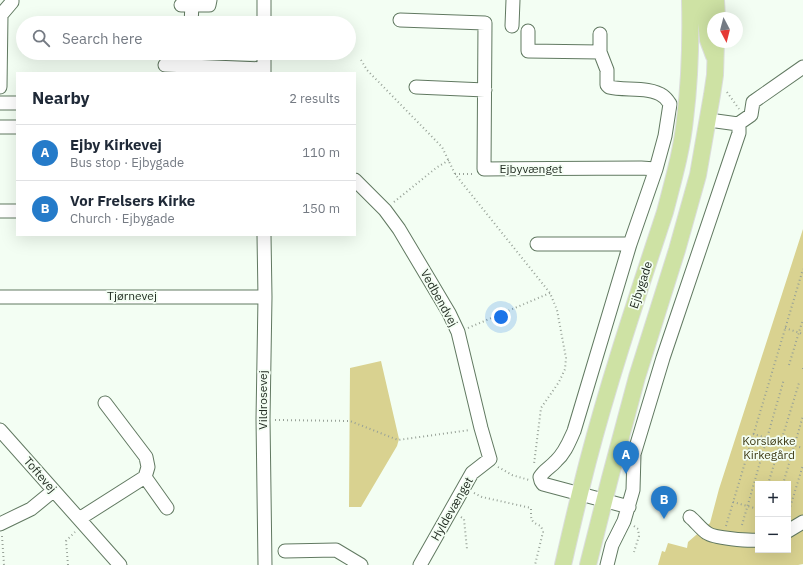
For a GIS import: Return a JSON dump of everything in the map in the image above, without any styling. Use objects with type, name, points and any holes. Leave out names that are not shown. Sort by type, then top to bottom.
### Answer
[{"type":"main road","name":"Ejbygade","points":[[563,565],[579,493],[608,391],[665,212],[679,153],[689,85],[691,44],[690,0]]},
{"type":"main road","points":[[704,0],[708,40],[715,68]]},
{"type":"main road","points":[[716,0],[717,12]]},
{"type":"main road","points":[[727,0],[728,12]]},
{"type":"main road","name":"Ejbygade","points":[[588,565],[637,377],[698,176],[709,120],[716,48]]},
{"type":"main road","points":[[715,68],[722,48]]},
{"type":"street","points":[[0,87],[1,15],[12,0]]},
{"type":"street","points":[[189,16],[186,5],[209,5],[210,0]]},
{"type":"street","points":[[264,0],[264,16]]},
{"type":"street","points":[[512,26],[513,0]]},
{"type":"street","name":"Ejbyvænget","points":[[400,20],[485,23],[484,169],[656,169]]},
{"type":"street","points":[[528,31],[528,51],[600,52],[600,34]]},
{"type":"street","name":"Ejbygade","points":[[543,484],[540,477],[561,456],[574,431],[630,244],[656,169],[665,136],[670,104],[663,96],[648,91],[609,87],[607,85],[607,70],[600,52]]},
{"type":"street","points":[[165,65],[191,60],[223,70],[264,71],[264,60]]},
{"type":"street","points":[[709,120],[738,124],[751,115],[753,102],[803,67]]},
{"type":"street","points":[[416,87],[485,90]]},
{"type":"street","points":[[0,103],[16,103]]},
{"type":"street","points":[[607,565],[612,545],[624,522],[629,507],[633,490],[634,454],[663,358],[739,133],[738,124]]},
{"type":"street","points":[[0,127],[16,127]]},
{"type":"street","name":"Vedbendvej","points":[[356,181],[385,210],[399,230],[449,312],[458,332],[490,459]]},
{"type":"street","points":[[0,211],[16,211]]},
{"type":"street","name":"Vildrosevej","points":[[264,236],[265,297],[263,419],[265,565]]},
{"type":"street","points":[[537,244],[630,244]]},
{"type":"street","name":"Tjørnevej","points":[[0,296],[265,297]]},
{"type":"street","points":[[81,522],[145,477],[148,468],[146,457],[106,403]]},
{"type":"street","name":"Toftevej","points":[[0,430],[120,565]]},
{"type":"street","name":"Hyldevænget","points":[[420,565],[472,473],[490,459]]},
{"type":"street","points":[[145,477],[166,508]]},
{"type":"street","points":[[543,484],[629,507]]},
{"type":"street","points":[[1,530],[31,509],[53,490]]},
{"type":"street","points":[[690,517],[707,534],[735,539],[755,540]]},
{"type":"street","points":[[791,529],[803,522]]},
{"type":"street","points":[[285,551],[336,550],[361,565]]},
{"type":"path","points":[[361,60],[367,70],[442,148],[455,174],[550,293],[557,310],[566,358],[565,369],[559,382],[540,408],[534,467]]},
{"type":"path","points":[[715,68],[740,110],[738,124]]},
{"type":"path","points":[[385,210],[436,168],[449,160]]},
{"type":"path","points":[[455,174],[476,174],[484,169]]},
{"type":"path","points":[[722,537],[803,269]]},
{"type":"path","points":[[458,332],[550,293]]},
{"type":"path","points":[[789,365],[803,319]]},
{"type":"path","points":[[785,328],[803,334]]},
{"type":"path","points":[[742,525],[784,379]]},
{"type":"path","points":[[769,481],[799,382]]},
{"type":"path","points":[[784,481],[803,416]]},
{"type":"path","points":[[263,419],[350,421],[398,440],[481,428]]},
{"type":"path","points":[[754,434],[803,448]]},
{"type":"path","points":[[490,459],[495,466],[512,475],[543,484]]},
{"type":"path","points":[[791,504],[803,465]]},
{"type":"path","points":[[464,488],[482,497],[531,508],[531,520],[533,523],[540,526],[543,532],[535,565]]},
{"type":"path","points":[[733,502],[755,508]]},
{"type":"path","points":[[451,510],[464,519],[467,549]]},
{"type":"path","points":[[68,565],[66,541],[81,522]]},
{"type":"path","points":[[624,522],[638,529],[639,536],[634,552]]},
{"type":"path","points":[[1,530],[4,565]]},
{"type":"green space","name":"Korsløkke Kirkegård","points":[[803,229],[803,564],[658,565],[662,551],[665,552],[668,543],[687,548],[688,542],[710,523],[719,489]]},
{"type":"green space","points":[[381,361],[399,439],[397,446],[361,507],[349,507],[350,368]]},
{"type":"place","name":"Ejby Kirkevej","points":[[626,474]]},
{"type":"place","name":"Vor Frelsers Kirke","points":[[664,519]]}]
